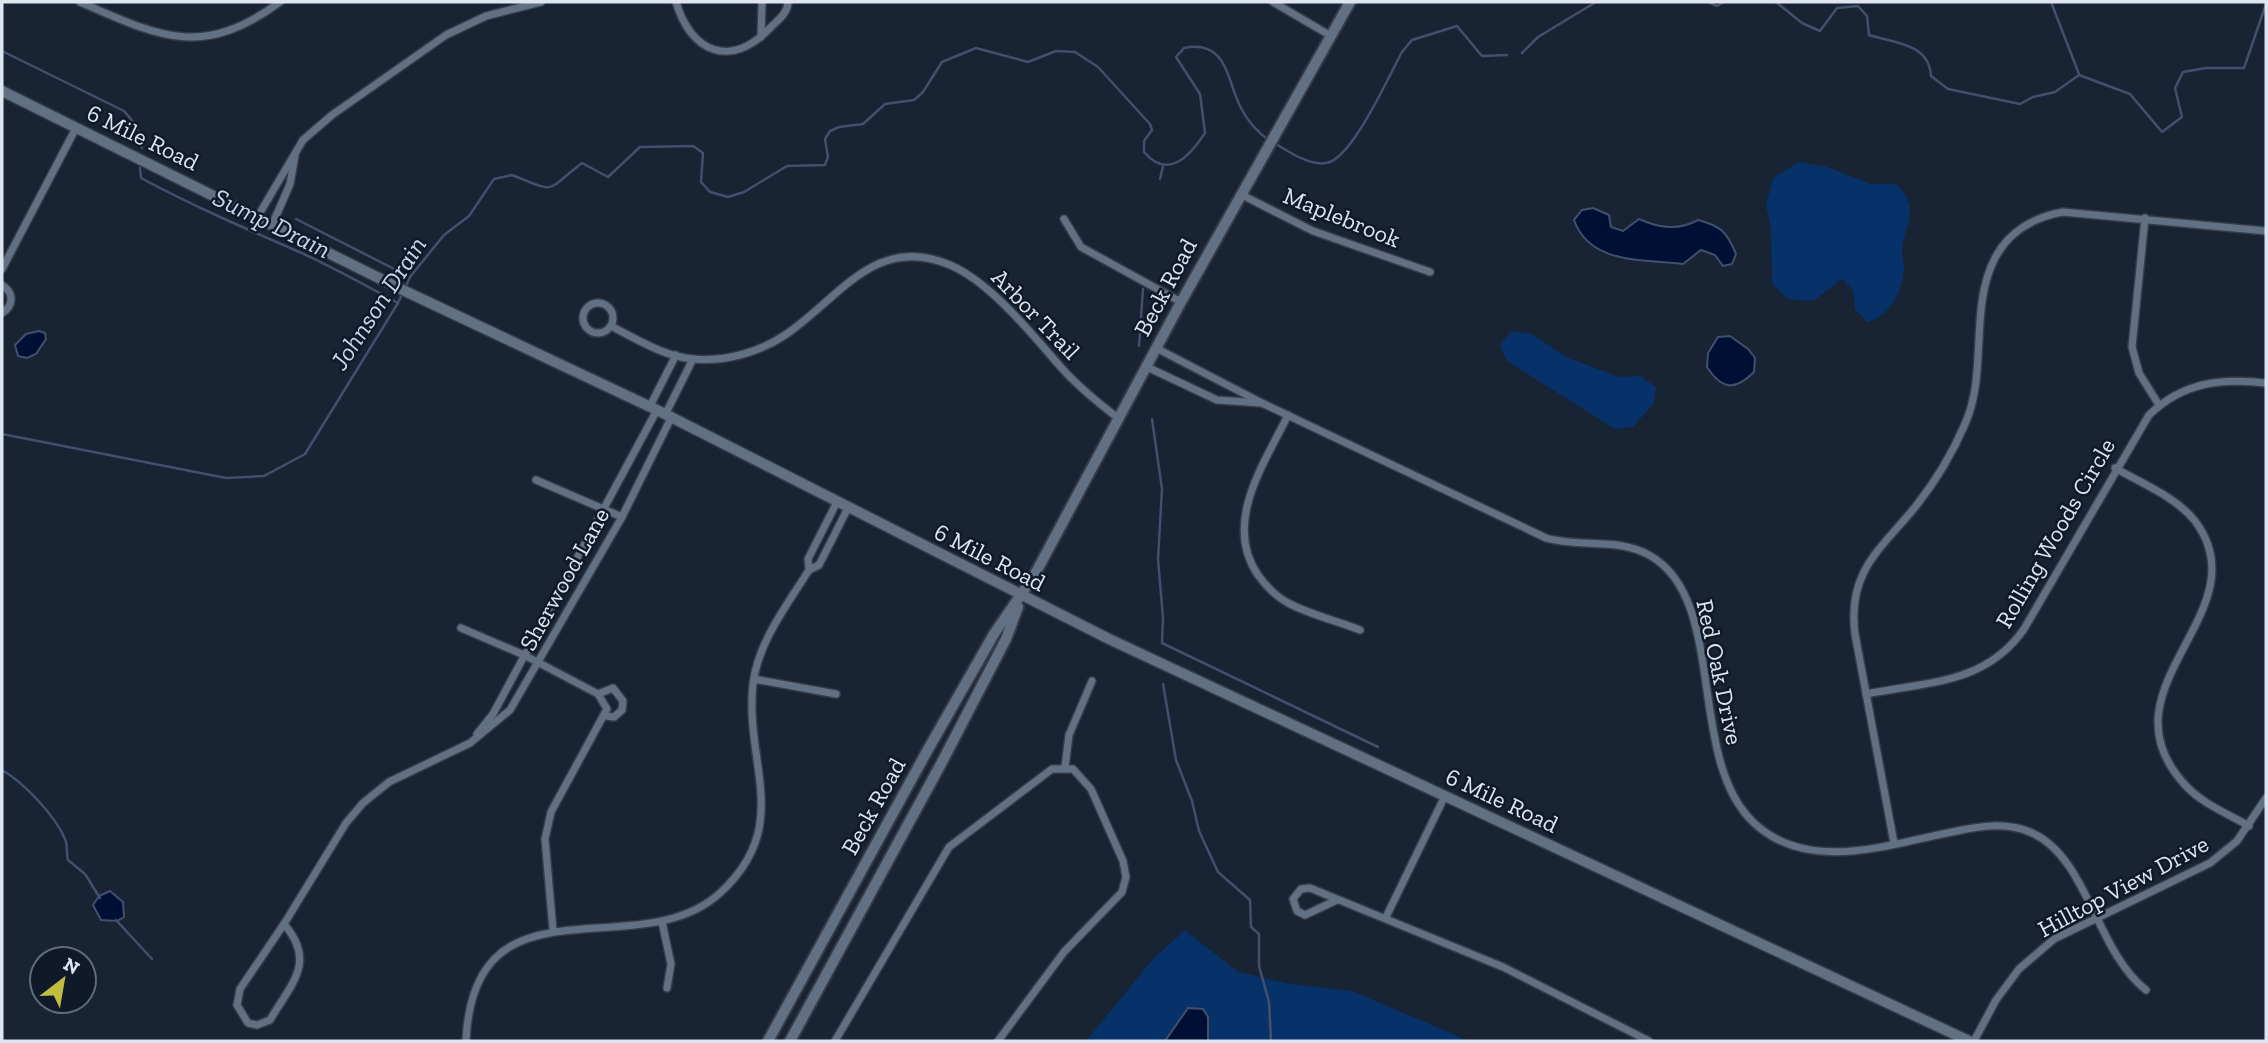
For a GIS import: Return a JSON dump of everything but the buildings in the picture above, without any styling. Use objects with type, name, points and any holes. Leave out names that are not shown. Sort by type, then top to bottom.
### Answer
[{"type":"main road","name":"Beck Road","points":[[768,1041],[926,753],[995,634],[1022,595],[1240,194],[1350,2]]},
{"type":"main road","name":"Beck Road","points":[[790,1041],[1006,639],[1022,595]]},
{"type":"street","points":[[80,2],[149,32],[199,38],[240,27],[280,2]]},
{"type":"street","points":[[258,216],[295,152],[312,131],[438,40],[514,5],[541,2]]},
{"type":"street","points":[[676,2],[683,25],[704,45],[741,51],[761,38],[787,9],[788,2]]},
{"type":"street","points":[[761,38],[762,2]]},
{"type":"street","points":[[1273,2],[1331,36]]},
{"type":"street","name":"6 Mile Road","points":[[2,91],[409,293],[661,412],[1022,595],[1969,1041]]},
{"type":"street","points":[[2,268],[76,128]]},
{"type":"street","points":[[272,223],[290,184],[295,152]]},
{"type":"street","name":"Maplebrook","points":[[1240,194],[1312,230],[1430,272]]},
{"type":"street","points":[[1894,843],[1853,624],[1858,586],[1876,550],[1927,492],[1966,423],[1972,402],[1986,285],[1997,256],[2020,229],[2051,214],[2076,211],[2266,231]]},
{"type":"street","points":[[2145,218],[2133,347],[2139,373],[2159,405]]},
{"type":"street","points":[[1064,219],[1081,247],[1181,302]]},
{"type":"street","name":"Arbor Trail","points":[[611,326],[676,355],[693,359],[737,355],[773,342],[798,325],[864,270],[890,260],[920,257],[948,264],[972,276],[1087,394],[1118,418]]},
{"type":"street","points":[[2,285],[8,289],[12,298],[9,308],[2,313]]},
{"type":"street","name":"Arbor Trail","points":[[594,303],[604,304],[613,316],[611,326],[603,332],[590,330],[584,322],[586,308],[594,303]]},
{"type":"street","name":"Red Oak Drive","points":[[1156,348],[1262,403],[1546,538],[1571,544],[1624,546],[1656,559],[1675,577],[1689,602],[1721,766],[1730,791],[1743,811],[1772,836],[1809,851],[1840,852],[1988,825],[2029,831],[2049,843],[2065,860],[2128,976],[2147,990]]},
{"type":"street","points":[[661,412],[676,355]]},
{"type":"street","points":[[661,412],[693,359]]},
{"type":"street","name":"Red Oak Drive","points":[[1147,367],[1217,400],[1262,403]]},
{"type":"street","name":"Rolling Woods Circle","points":[[1866,694],[1966,674],[2002,656],[2024,629],[2140,425],[2159,405],[2185,389],[2202,383],[2231,380],[2266,383]]},
{"type":"street","name":"Sherwood Lane","points":[[470,743],[493,714],[661,412]]},
{"type":"street","name":"Sherwood Lane","points":[[285,924],[302,950],[301,966],[270,1020],[257,1025],[248,1023],[237,1005],[240,989],[285,924],[346,823],[363,803],[389,782],[470,743],[510,710],[622,517],[661,412]]},
{"type":"street","points":[[1288,415],[1248,500],[1244,534],[1250,560],[1265,584],[1289,604],[1360,630]]},
{"type":"street","points":[[2115,468],[2181,507],[2195,521],[2205,539],[2211,566],[2209,595],[2201,616],[2164,682],[2159,706],[2160,731],[2168,760],[2186,786],[2249,826]]},
{"type":"street","points":[[536,480],[622,517]]},
{"type":"street","points":[[466,1041],[467,1018],[475,987],[497,955],[522,941],[553,930],[662,922],[704,906],[740,873],[757,837],[764,795],[752,705],[754,679],[766,641],[808,570],[808,559],[837,502]]},
{"type":"street","points":[[808,570],[819,565],[848,508]]},
{"type":"street","points":[[461,628],[524,655],[598,694],[607,709],[606,716],[558,799],[547,825],[545,839],[553,930]]},
{"type":"street","points":[[754,679],[836,694]]},
{"type":"street","points":[[1065,767],[1069,735],[1092,681]]},
{"type":"street","points":[[598,694],[612,688],[623,701],[622,709],[614,716],[606,716]]},
{"type":"street","points":[[835,1041],[949,847],[1015,800],[1038,778],[1052,769],[1065,767],[1081,775],[1090,789],[1123,861],[1126,877],[1122,892],[1064,952],[998,1041]]},
{"type":"street","points":[[1386,917],[1445,796]]},
{"type":"street","name":"Hilltop View Drive","points":[[1969,1041],[2019,970],[2054,939],[2210,863],[2230,849],[2249,826],[2266,798]]},
{"type":"street","points":[[1337,900],[1305,915],[1297,911],[1293,899],[1297,891],[1306,888],[1386,917],[1526,977],[1649,1041]]},
{"type":"street","points":[[662,922],[671,964],[667,988]]},
{"type":"shaded area","points":[[1799,162],[1827,167],[1871,184],[1896,184],[1908,201],[1910,216],[1902,250],[1904,267],[1901,284],[1894,301],[1875,319],[1867,322],[1855,309],[1853,290],[1842,279],[1813,301],[1788,299],[1772,284],[1771,229],[1766,205],[1773,178]]},
{"type":"shaded area","points":[[1593,208],[1609,215],[1611,227],[1623,231],[1639,219],[1668,227],[1683,226],[1698,220],[1706,222],[1722,231],[1730,240],[1736,254],[1732,264],[1723,266],[1715,255],[1701,250],[1683,264],[1620,257],[1592,245],[1582,235],[1574,220],[1582,210]]},
{"type":"shaded area","points":[[39,331],[45,333],[46,339],[36,354],[27,358],[18,356],[15,345],[26,334]]},
{"type":"shaded area","points":[[1510,332],[1530,333],[1568,358],[1620,377],[1640,376],[1656,387],[1654,403],[1633,427],[1615,429],[1507,361],[1500,346]]},
{"type":"shaded area","points":[[1730,336],[1748,349],[1755,358],[1754,372],[1735,385],[1723,384],[1707,367],[1708,353],[1718,337]]},
{"type":"shaded area","points":[[110,891],[123,902],[124,917],[117,921],[101,920],[93,905],[99,896]]},
{"type":"shaded area","points":[[1185,930],[1238,972],[1290,984],[1352,991],[1469,1041],[1086,1041],[1154,958]]},
{"type":"shaded area","points":[[1188,1008],[1203,1009],[1208,1017],[1208,1041],[1165,1041]]},
{"type":"waterway","name":"Johnson Drain","points":[[1522,53],[1538,37],[1596,2]]},
{"type":"waterway","name":"Johnson Drain","points":[[1708,2],[1717,6],[1724,2]]},
{"type":"waterway","name":"Johnson Drain","points":[[1776,2],[1802,23],[1820,31],[1837,8],[1858,6],[1867,16],[1869,35],[1909,46],[1917,51],[1929,65],[1931,76],[1948,89],[2020,104],[2033,97],[2055,92],[2079,75]]},
{"type":"waterway","points":[[2051,2],[2079,74]]},
{"type":"waterway","name":"Johnson Drain","points":[[2079,75],[2130,94],[2162,132],[2182,117],[2175,88],[2183,72],[2206,68],[2244,68],[2266,4]]},
{"type":"waterway","name":"Johnson Drain","points":[[1276,144],[1313,162],[1326,163],[1336,158],[1358,133],[1402,52],[1412,40],[1457,26],[1482,56],[1507,55]]},
{"type":"waterway","name":"Johnson Drain","points":[[2,434],[226,478],[264,476],[305,454],[398,303],[410,277],[444,235],[469,216],[494,179],[512,175],[550,187],[582,163],[608,177],[640,147],[693,146],[703,153],[701,182],[710,192],[728,197],[744,192],[787,166],[825,165],[828,157],[825,139],[830,131],[863,124],[885,104],[914,100],[923,92],[942,62],[976,48],[1028,62],[1056,51],[1075,52],[1098,67],[1150,124],[1152,130],[1144,141],[1144,152],[1153,160],[1170,165],[1185,157],[1205,133],[1200,94],[1176,57],[1184,48],[1199,47],[1210,50],[1224,65],[1236,98],[1247,118],[1270,141]]},
{"type":"waterway","name":"Sump Drain","points":[[2,51],[124,111],[136,125],[142,148]]},
{"type":"waterway","points":[[1160,179],[1163,166]]},
{"type":"waterway","name":"Sump Drain","points":[[140,168],[141,178],[160,188],[322,263],[398,303]]},
{"type":"waterway","points":[[296,219],[410,277]]},
{"type":"waterway","points":[[1139,346],[1143,289]]},
{"type":"waterway","points":[[1152,419],[1162,489],[1158,559],[1163,618],[1162,643],[1378,747]]},
{"type":"waterway","points":[[1163,684],[1176,760],[1192,801],[1199,831],[1218,872],[1250,900],[1251,927],[1259,934],[1259,966],[1269,1002],[1271,1041]]},
{"type":"waterway","points":[[2,770],[29,791],[54,820],[65,839],[68,860],[85,874],[100,898]]},
{"type":"waterway","points":[[116,920],[152,959]]}]
